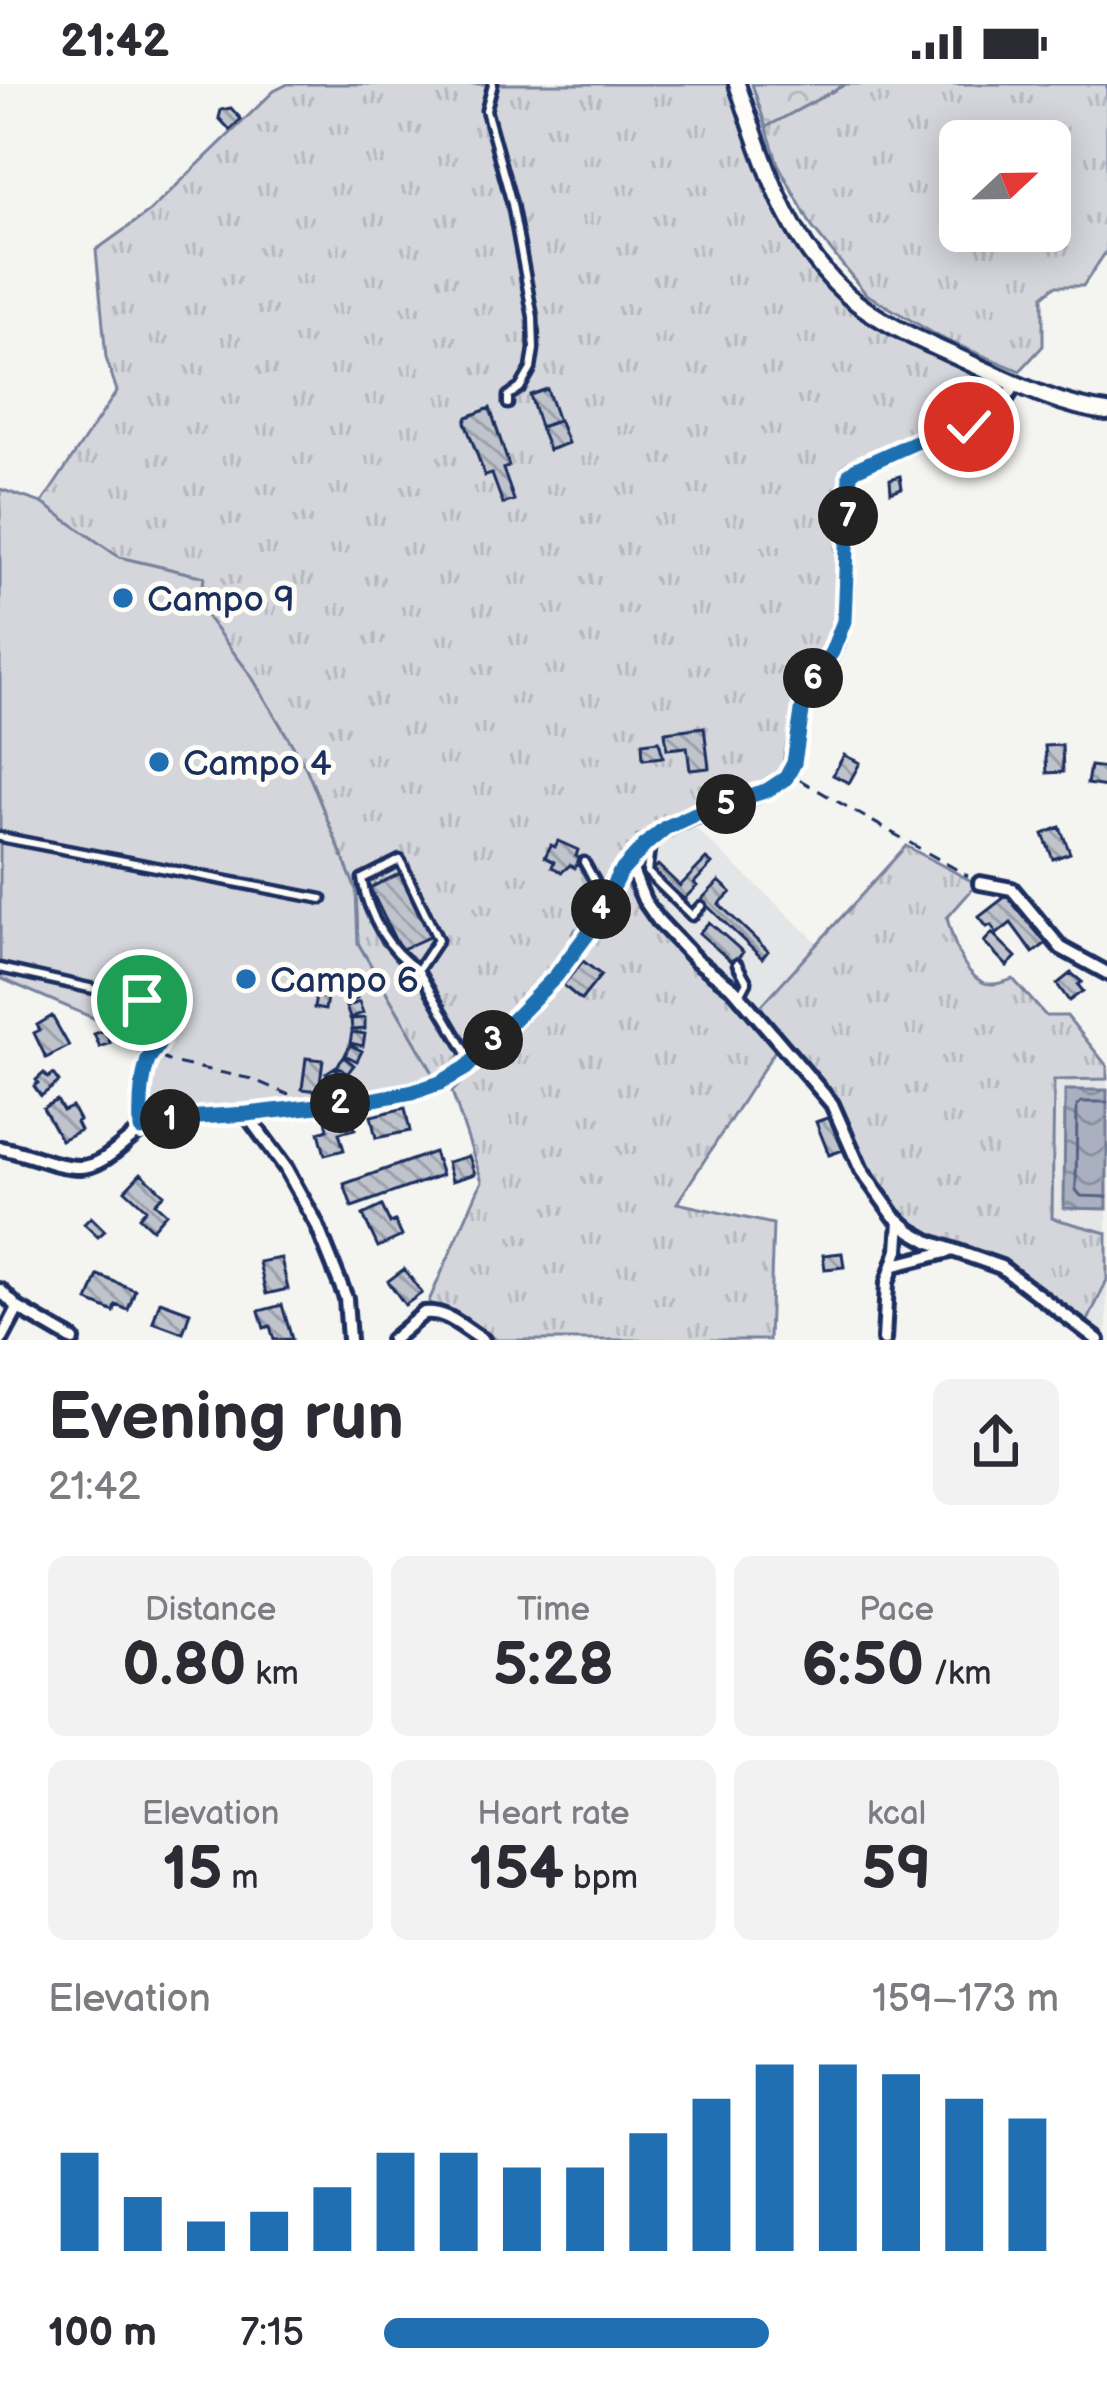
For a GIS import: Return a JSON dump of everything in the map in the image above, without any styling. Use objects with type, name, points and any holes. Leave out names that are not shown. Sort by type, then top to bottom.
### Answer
[{"type":"street","points":[[737,84],[775,189],[801,242],[849,296],[902,332],[1016,384],[1107,412]]},
{"type":"street","points":[[0,1148],[84,1167],[96,1164],[141,1129],[168,1119],[247,1114],[413,1092],[440,1083],[472,1062],[566,964],[628,863],[646,844],[665,828],[768,790],[790,773],[805,692],[832,652],[844,621],[850,474],[916,442],[986,421],[1016,384]]},
{"type":"street","points":[[628,863],[650,910],[696,960],[740,995],[832,1104],[861,1170],[900,1221],[911,1232],[952,1251],[1001,1267],[1098,1340]]},
{"type":"street","points":[[980,883],[1012,890],[1061,948],[1107,973]]},
{"type":"street","points":[[247,1114],[285,1167],[316,1223],[346,1298],[349,1340]]},
{"type":"street","points":[[884,1340],[887,1283],[895,1265],[900,1221]]},
{"type":"street","points":[[895,1265],[952,1251]]},
{"type":"street","points":[[0,1290],[18,1308],[73,1340]]},
{"type":"street","points":[[1,1340],[18,1308]]},
{"type":"street","points":[[392,1340],[430,1311],[451,1318],[483,1340]]},
{"type":"lane","points":[[493,84],[486,110],[512,204],[533,317],[531,369],[520,388],[508,395],[508,404]]},
{"type":"lane","points":[[0,837],[322,898]]},
{"type":"lane","points":[[646,844],[650,848],[647,872],[692,916],[701,906]]},
{"type":"lane","points":[[418,970],[438,940],[400,860],[362,879],[366,901],[388,944],[418,970],[472,1062]]},
{"type":"lane","points":[[584,862],[598,887],[609,893]]},
{"type":"lane","points":[[737,964],[747,982],[740,995]]},
{"type":"lane","points":[[0,968],[142,1000],[154,1009],[160,1042],[149,1056],[141,1129]]},
{"type":"path","points":[[790,773],[980,883]]},
{"type":"path","points":[[160,1042],[164,1059],[252,1079],[289,1095]]},
{"type":"shaded area","points":[[692,825],[818,943],[760,1007],[693,948],[644,889],[639,864],[643,856],[656,853],[661,840]]},
{"type":"shaded area","points":[[1054,1079],[1107,1079],[1107,1233],[1052,1218]]},
{"type":"shaded area","points":[[1107,1280],[1107,1335],[1086,1325]]},
{"type":"green space","points":[[288,84],[730,84],[769,195],[809,264],[837,294],[1007,387],[996,405],[982,415],[842,467],[836,628],[797,699],[783,773],[769,785],[695,806],[637,836],[639,845],[608,881],[600,883],[599,900],[582,932],[576,929],[572,934],[576,943],[478,1046],[459,1056],[459,1065],[437,1080],[358,943],[356,890],[306,768],[250,674],[199,608],[204,577],[118,557],[42,503],[117,391],[106,358],[96,250],[149,212],[274,91]]},
{"type":"green space","points":[[752,84],[846,84],[766,127]]},
{"type":"green space","points":[[846,84],[1107,84],[1107,250],[1083,286],[1055,286],[1043,296],[1043,346],[1020,371],[943,339],[866,294],[812,227],[778,164],[766,127]]},
{"type":"green space","points":[[0,489],[42,503],[119,557],[204,577],[200,608],[250,674],[306,768],[356,890],[358,943],[437,1080],[373,1096],[137,1116],[140,1038],[0,978]]},
{"type":"green space","points":[[906,846],[977,884],[947,918],[959,954],[975,977],[998,984],[1013,979],[1046,1016],[1067,1016],[1107,1066],[1107,1079],[1054,1080],[1052,1218],[1107,1233],[1107,1280],[1086,1325],[1009,1266],[917,1228],[898,1212],[877,1186],[819,1080],[760,1007]]},
{"type":"green space","points":[[623,879],[660,933],[734,999],[776,1049],[677,1203],[773,1224],[769,1340],[497,1340],[429,1301],[482,1181],[452,1092],[581,952]]},
{"type":"water","points":[[1065,1090],[1107,1090],[1107,1209],[1064,1208]]},
{"type":"building","points":[[231,108],[241,119],[230,130],[219,118],[221,110]]},
{"type":"building","points":[[547,389],[558,421],[540,427],[530,395]]},
{"type":"building","points":[[490,408],[509,466],[503,469],[514,500],[503,504],[492,474],[485,476],[465,422]]},
{"type":"building","points":[[559,420],[568,443],[549,450],[540,427]]},
{"type":"building","points":[[900,476],[902,488],[891,492],[890,479]]},
{"type":"building","points":[[704,727],[709,768],[690,770],[687,747],[667,749],[665,732]]},
{"type":"building","points":[[659,741],[663,757],[643,759],[642,743]]},
{"type":"building","points":[[1062,745],[1063,772],[1047,773],[1045,746]]},
{"type":"building","points":[[844,755],[860,763],[849,783],[833,775]]},
{"type":"building","points":[[1090,766],[1107,768],[1107,787],[1087,784]]},
{"type":"building","points":[[1060,827],[1070,853],[1053,859],[1043,834]]},
{"type":"building","points":[[558,841],[578,850],[575,868],[570,865],[562,872],[545,857]]},
{"type":"building","points":[[706,859],[712,864],[684,899],[652,871],[658,865],[680,886]]},
{"type":"building","points":[[401,873],[431,936],[400,950],[370,888]]},
{"type":"building","points":[[719,881],[731,892],[719,904],[768,951],[762,958],[701,900]]},
{"type":"building","points":[[1010,893],[1048,942],[1033,953],[1011,923],[997,934],[979,917]]},
{"type":"building","points":[[709,922],[743,952],[734,964],[699,933]]},
{"type":"building","points":[[992,933],[1016,957],[1007,966],[984,942]]},
{"type":"building","points":[[583,961],[601,975],[581,1000],[563,985]]},
{"type":"building","points":[[1071,973],[1082,982],[1078,985],[1083,991],[1069,1001],[1057,984]]},
{"type":"building","points":[[350,989],[357,998],[346,1006],[339,997]]},
{"type":"building","points":[[316,996],[327,997],[325,1010],[314,1008]]},
{"type":"building","points":[[359,1002],[363,1013],[350,1018],[346,1007]]},
{"type":"building","points":[[52,1016],[69,1046],[46,1058],[34,1033],[40,1030],[37,1025]]},
{"type":"building","points":[[365,1018],[365,1029],[352,1030],[351,1019]]},
{"type":"building","points":[[105,1030],[110,1043],[100,1047],[94,1034]]},
{"type":"building","points":[[352,1032],[365,1034],[363,1046],[350,1043]]},
{"type":"building","points":[[350,1045],[362,1051],[357,1061],[345,1055]]},
{"type":"building","points":[[344,1057],[354,1065],[347,1074],[337,1066]]},
{"type":"building","points":[[306,1058],[323,1060],[319,1091],[302,1089]]},
{"type":"building","points":[[335,1067],[343,1078],[334,1084],[326,1073]]},
{"type":"building","points":[[44,1073],[48,1078],[53,1074],[59,1082],[41,1096],[34,1086]]},
{"type":"building","points":[[57,1100],[63,1111],[72,1107],[80,1130],[61,1140],[43,1108]]},
{"type":"building","points":[[405,1108],[410,1131],[376,1138],[371,1116]]},
{"type":"building","points":[[351,1113],[355,1129],[339,1133],[344,1150],[325,1155],[319,1132],[328,1129],[326,1120]]},
{"type":"building","points":[[830,1117],[843,1150],[829,1155],[816,1122]]},
{"type":"building","points":[[434,1152],[442,1175],[352,1207],[344,1184]]},
{"type":"building","points":[[469,1156],[475,1174],[452,1181],[447,1162]]},
{"type":"building","points":[[141,1173],[164,1194],[155,1203],[166,1213],[152,1229],[139,1217],[146,1209],[125,1190]]},
{"type":"building","points":[[382,1206],[402,1236],[378,1247],[363,1215]]},
{"type":"building","points":[[91,1217],[105,1231],[98,1237],[84,1224]]},
{"type":"building","points":[[842,1253],[844,1267],[825,1269],[823,1255]]},
{"type":"building","points":[[281,1258],[288,1289],[266,1294],[259,1262]]},
{"type":"building","points":[[404,1269],[422,1293],[405,1305],[388,1281]]},
{"type":"building","points":[[98,1275],[135,1290],[128,1310],[116,1305],[114,1312],[88,1301]]},
{"type":"building","points":[[160,1301],[190,1312],[183,1333],[153,1322]]},
{"type":"building","points":[[282,1305],[292,1339],[274,1340],[259,1311]]},
{"type":"place","name":"Campo 9","points":[[123,598]]},
{"type":"place","name":"Campo 4","points":[[159,762]]},
{"type":"place","name":"Campo 6","points":[[246,979]]},
{"type":"route","points":[[142,1000],[154,1009],[160,1042],[149,1056],[141,1129],[168,1119],[247,1114],[413,1092],[466,1068],[576,952],[619,874],[646,844],[665,828],[768,790],[790,773],[805,692],[832,652],[844,621],[850,474],[916,442],[969,427]]}]
